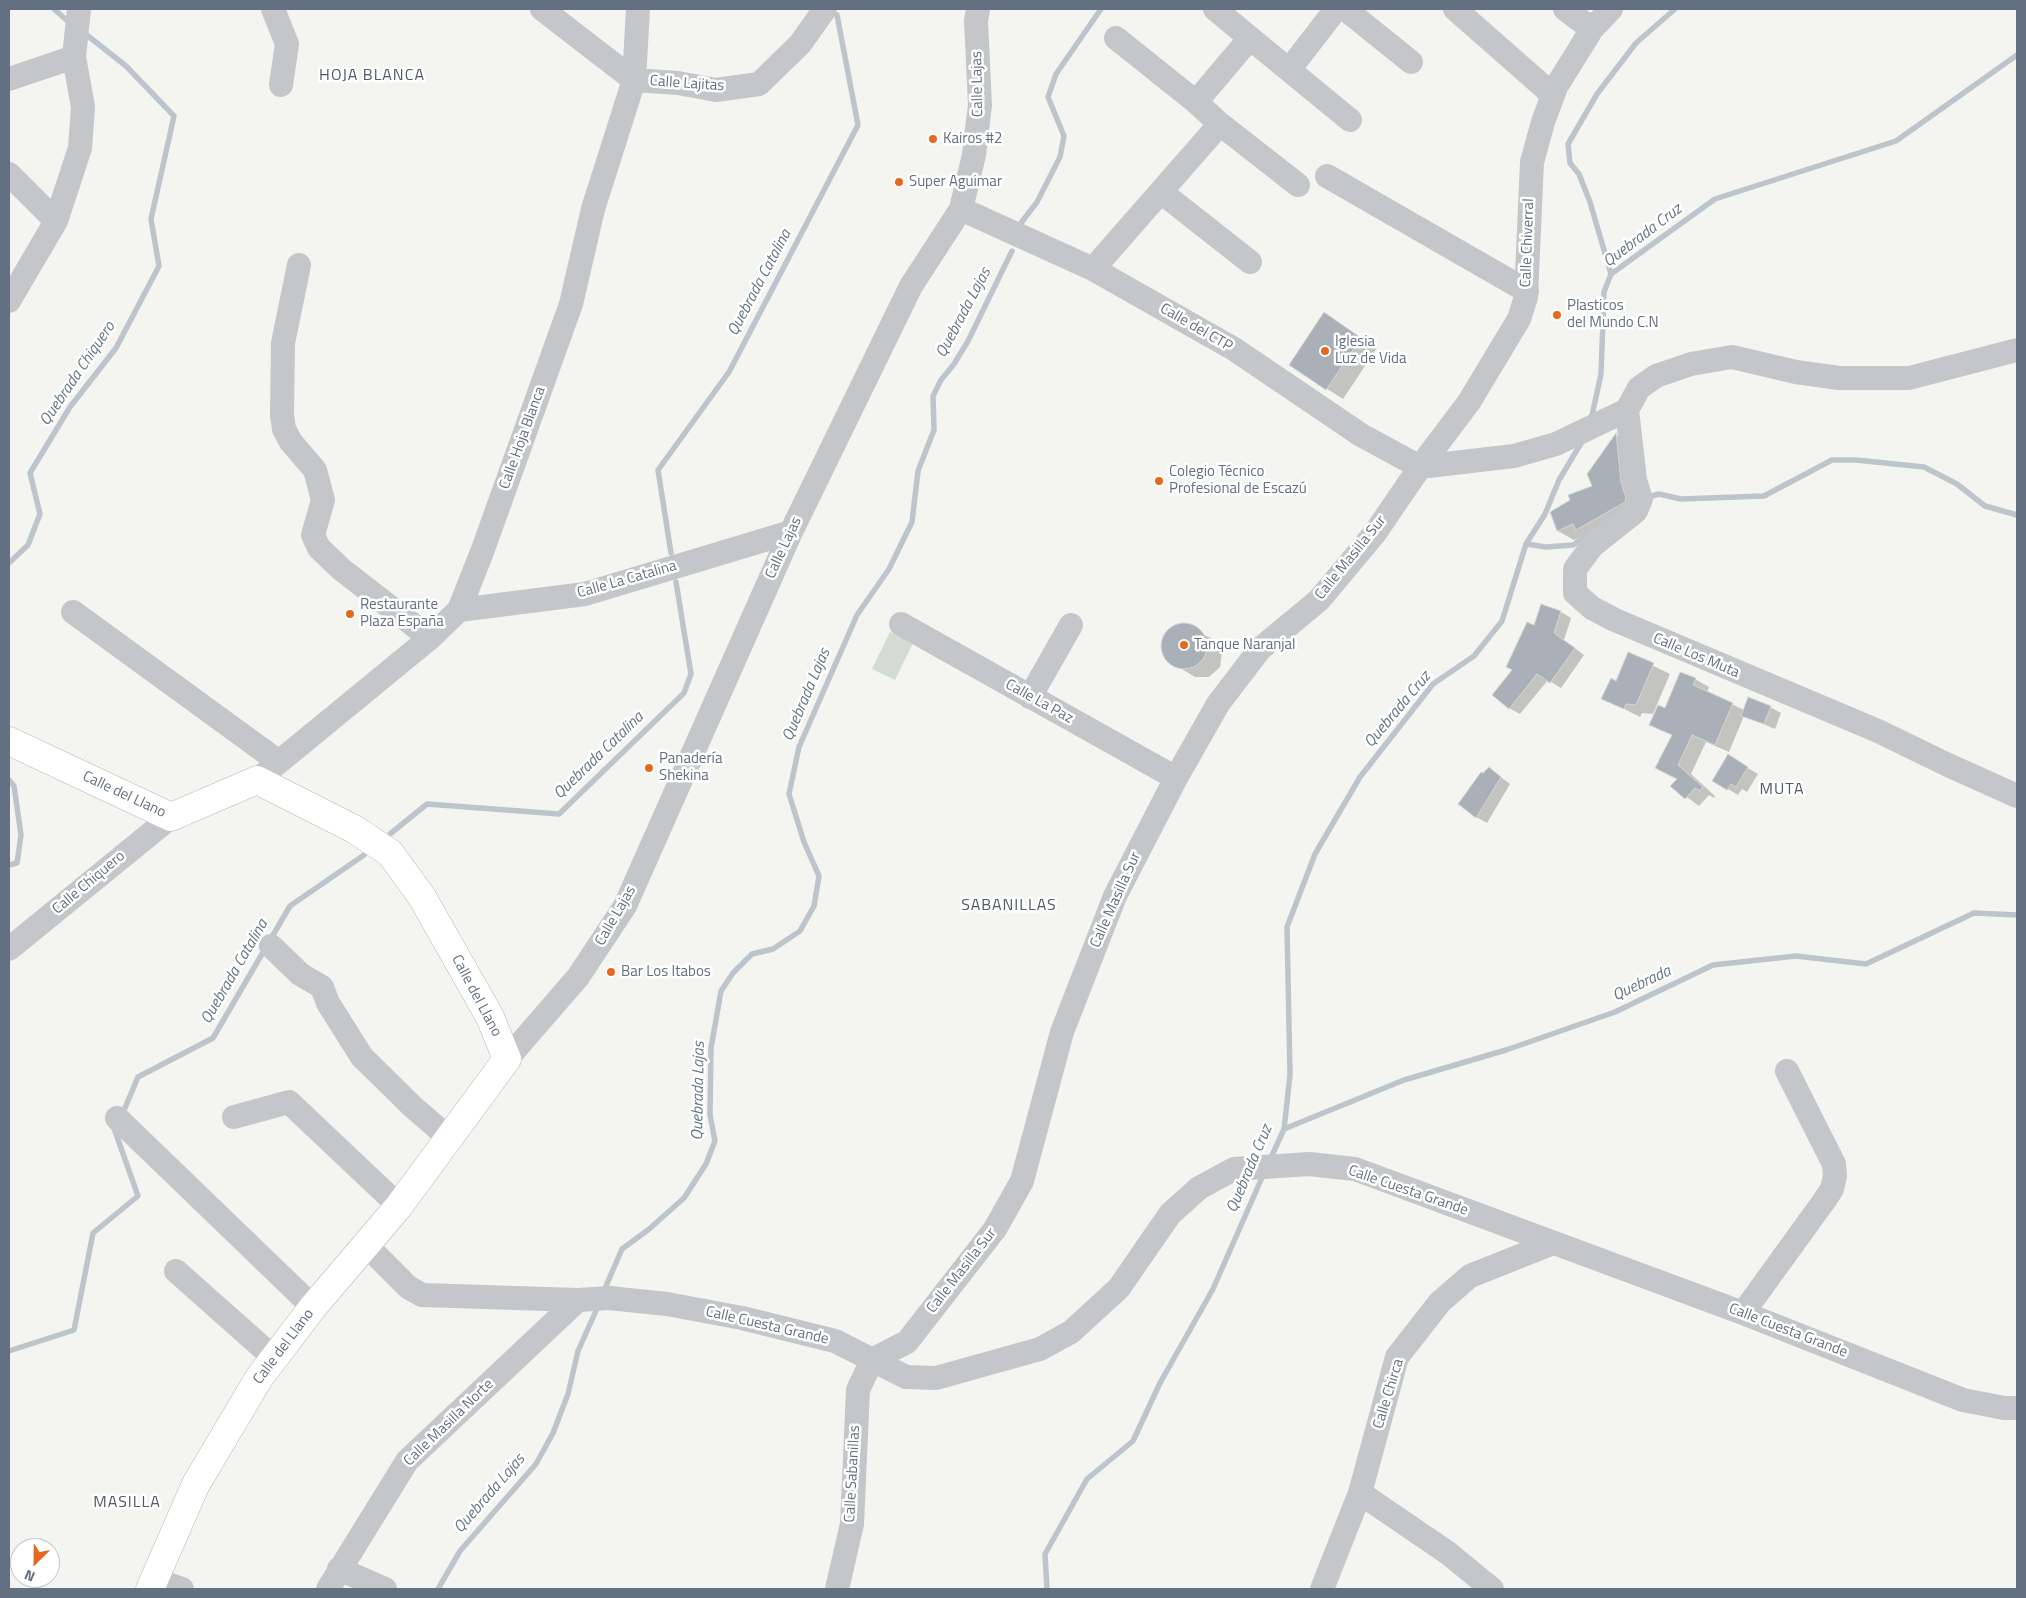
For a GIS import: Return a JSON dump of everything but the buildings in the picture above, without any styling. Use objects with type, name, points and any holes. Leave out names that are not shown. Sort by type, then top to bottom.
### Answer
[{"type":"main road","name":"Calle del Llano","points":[[9,740],[171,817],[257,780],[354,830],[390,853],[422,897],[490,1017],[507,1059],[399,1206],[313,1308],[259,1378],[196,1484],[152,1584]]},
{"type":"street","points":[[9,301],[56,222],[80,148],[83,107],[75,48],[79,9]]},
{"type":"street","points":[[273,9],[287,44],[282,85]]},
{"type":"street","points":[[542,9],[634,80]]},
{"type":"street","name":"Calle Hoja Blanca","points":[[257,780],[430,638],[459,610],[482,552],[571,304],[593,209],[634,80],[638,9]]},
{"type":"street","name":"Calle Lajitas","points":[[634,80],[678,82],[716,90],[759,84],[800,44],[825,9]]},
{"type":"street","points":[[1215,9],[1350,120]]},
{"type":"street","points":[[1289,70],[1336,9]]},
{"type":"street","points":[[1345,9],[1411,62]]},
{"type":"street","points":[[1455,9],[1545,88],[1552,97]]},
{"type":"street","points":[[1565,9],[1592,29]]},
{"type":"street","name":"Calle Chiverral","points":[[1420,467],[1443,439],[1474,394],[1519,318],[1527,291],[1532,162],[1556,86],[1592,29],[1610,9]]},
{"type":"street","name":"Calle Lajas","points":[[507,1059],[578,977],[625,906],[791,532],[911,286],[961,209],[974,156],[980,105],[974,13]]},
{"type":"street","points":[[1116,38],[1196,102],[1220,124],[1298,185]]},
{"type":"street","points":[[1196,102],[1250,38]]},
{"type":"street","points":[[9,79],[75,48]]},
{"type":"street","points":[[1093,269],[1220,124]]},
{"type":"street","points":[[9,174],[56,222]]},
{"type":"street","points":[[1327,176],[1527,291]]},
{"type":"street","points":[[1161,192],[1250,262]]},
{"type":"street","name":"Calle del CTP","points":[[961,209],[1093,269],[1234,349],[1361,435],[1420,467]]},
{"type":"street","points":[[299,265],[283,343],[282,415],[284,429],[291,442],[314,470],[323,500],[312,535],[319,548],[341,569],[430,638]]},
{"type":"street","points":[[1420,467],[1514,456],[1556,444],[1617,415],[1639,388],[1656,376],[1691,364],[1732,357],[1796,372],[1839,378],[1909,378],[2017,350]]},
{"type":"street","name":"Calle Los Muta","points":[[1617,415],[1632,461],[1640,495],[1636,511],[1592,546],[1575,569],[1574,593],[1592,608],[1615,620],[1729,670],[1878,731],[1948,766],[2017,796]]},
{"type":"street","name":"Calle Masilla Sur","points":[[872,1360],[907,1342],[996,1229],[1022,1181],[1062,1032],[1115,896],[1176,778],[1218,704],[1260,649],[1319,600],[1342,574],[1374,533],[1420,467]]},
{"type":"street","name":"Calle La Catalina","points":[[459,610],[584,594],[791,532]]},
{"type":"street","points":[[73,612],[279,762]]},
{"type":"street","name":"Calle La Paz","points":[[901,624],[1176,778]]},
{"type":"street","points":[[1030,697],[1071,624]]},
{"type":"street","name":"Calle Chiquero","points":[[9,949],[171,817]]},
{"type":"street","points":[[272,946],[300,974],[322,987],[328,1003],[362,1057],[413,1107],[449,1138]]},
{"type":"street","points":[[1744,1314],[1824,1201],[1836,1176],[1834,1164],[1786,1071]]},
{"type":"street","points":[[234,1117],[289,1102],[399,1206]]},
{"type":"street","points":[[117,1118],[313,1308]]},
{"type":"street","name":"Calle Cuesta Grande","points":[[366,1245],[408,1287],[422,1295],[578,1300],[609,1298],[667,1304],[742,1318],[834,1341],[906,1377],[936,1378],[1040,1349],[1072,1332],[1119,1288],[1170,1214],[1199,1188],[1234,1169],[1309,1164],[1354,1169],[1744,1314],[1963,1400],[2004,1408],[2017,1408]]},
{"type":"street","name":"Calle Chirca","points":[[1322,1589],[1360,1493],[1397,1357],[1440,1302],[1470,1276],[1553,1243]]},
{"type":"street","points":[[176,1271],[274,1358]]},
{"type":"street","name":"Calle Masilla Norte","points":[[333,1579],[407,1461],[578,1300]]},
{"type":"street","name":"Calle Sabanillas","points":[[837,1589],[852,1524],[858,1390],[872,1360]]},
{"type":"street","points":[[1360,1493],[1448,1553],[1480,1586]]},
{"type":"street","points":[[333,1579],[385,1589]]},
{"type":"street","points":[[152,1584],[182,1589]]},
{"type":"shaded area","points":[[890,632],[913,643],[895,680],[872,669]]},
{"type":"waterway","name":"Quebrada Chiquero","points":[[54,9],[71,24]]},
{"type":"waterway","name":"Quebrada Lajas","points":[[1021,223],[1037,202],[1060,157],[1064,136],[1048,97],[1056,74],[1101,9]]},
{"type":"waterway","points":[[1611,274],[1590,202],[1579,174],[1570,163],[1568,144],[1597,94],[1636,43],[1675,9]]},
{"type":"waterway","name":"Quebrada Catalina","points":[[671,553],[658,470],[729,372],[858,125],[837,15]]},
{"type":"waterway","name":"Quebrada Chiquero","points":[[9,563],[28,545],[40,514],[30,473],[70,407],[116,348],[159,266],[151,219],[174,116],[126,66],[83,32]]},
{"type":"waterway","name":"Quebrada Cruz","points":[[1591,420],[1601,374],[1604,292],[1611,274],[1715,199],[1896,141],[2017,55]]},
{"type":"waterway","name":"Quebrada Lajas","points":[[603,1293],[622,1249],[648,1230],[684,1198],[706,1164],[715,1141],[710,1115],[711,1048],[721,991],[733,973],[752,954],[773,949],[800,931],[814,906],[819,876],[804,842],[789,794],[799,747],[857,615],[889,569],[912,522],[918,471],[934,430],[933,396],[941,380],[954,364],[968,341],[1012,251]]},
{"type":"waterway","name":"Quebrada Cruz","points":[[1270,1160],[1284,1129],[1290,1075],[1287,927],[1315,854],[1360,777],[1433,684],[1474,656],[1502,621],[1526,544],[1545,514],[1559,480],[1583,440]]},
{"type":"waterway","points":[[1645,498],[1659,494],[1681,499],[1764,496],[1832,460],[1856,460],[1924,467],[1957,484],[1985,506],[2017,515]]},
{"type":"waterway","points":[[1526,544],[1546,547],[1573,545],[1589,534]]},
{"type":"waterway","name":"Quebrada Catalina","points":[[390,834],[427,804],[559,814],[684,693],[691,674],[676,582]]},
{"type":"waterway","name":"Quebrada Chiquero","points":[[9,780],[14,786],[21,835],[17,863],[9,865]]},
{"type":"waterway","name":"Quebrada Catalina","points":[[122,1115],[138,1077],[213,1038],[290,906],[364,855]]},
{"type":"waterway","name":"Quebrada","points":[[1284,1129],[1404,1080],[1506,1050],[1615,1012],[1713,965],[1796,956],[1866,964],[1974,913],[2017,915]]},
{"type":"waterway","name":"Quebrada Catalina","points":[[9,1351],[74,1330],[93,1233],[138,1196],[115,1131],[116,1128]]},
{"type":"waterway","name":"Quebrada Cruz","points":[[1047,1589],[1045,1554],[1087,1479],[1133,1441],[1160,1383],[1213,1289],[1264,1173]]},
{"type":"waterway","name":"Quebrada Lajas","points":[[438,1589],[460,1551],[536,1464],[553,1433],[568,1394],[578,1351],[599,1304]]},
{"type":"place","name":"Kairos #2","points":[[933,139]]},
{"type":"place","name":"Super Aguimar","points":[[899,182]]},
{"type":"place","name":"Plasticos del Mundo C.N","points":[[1557,315]]},
{"type":"place","name":"Iglesia Luz de Vida","points":[[1325,351]]},
{"type":"place","name":"Colegio Técnico Profesional de Escazú","points":[[1159,481]]},
{"type":"place","name":"Restaurante Plaza España","points":[[350,614]]},
{"type":"place","name":"Tanque Naranjal","points":[[1184,645]]},
{"type":"place","name":"Panadería Shekina","points":[[649,768]]},
{"type":"place","name":"Bar Los Itabos","points":[[611,972]]},
{"type":"district","name":"HOJA BLANCA","points":[[372,76]]},
{"type":"district","name":"MUTA","points":[[1782,790]]},
{"type":"district","name":"SABANILLAS","points":[[1009,906]]},
{"type":"district","name":"MASILLA","points":[[127,1503]]}]
